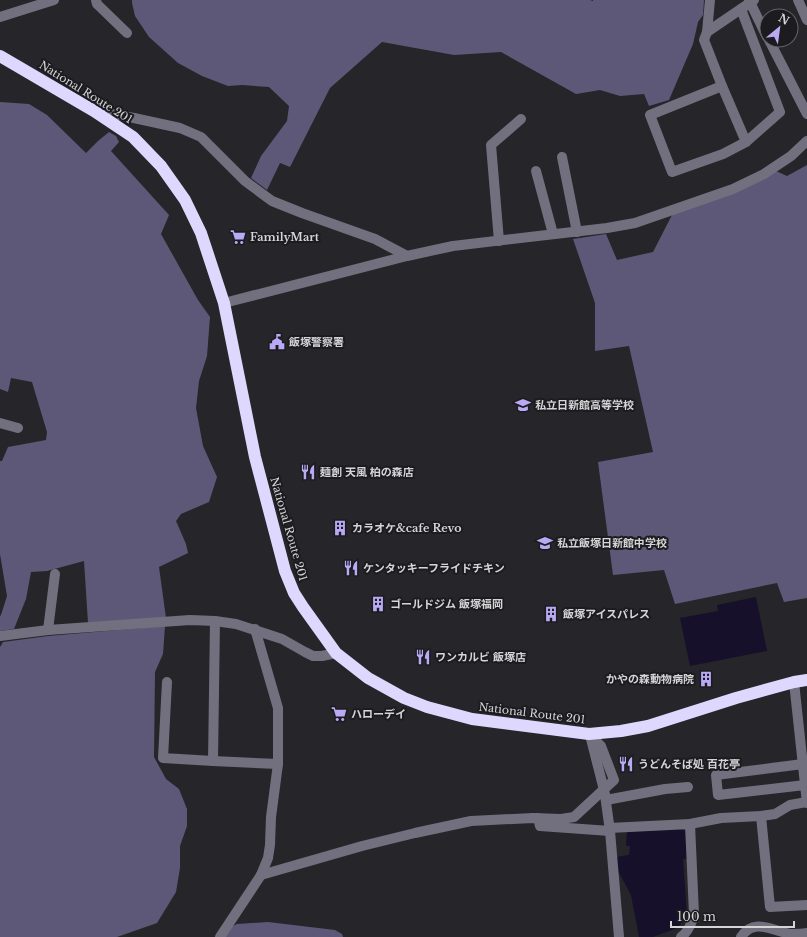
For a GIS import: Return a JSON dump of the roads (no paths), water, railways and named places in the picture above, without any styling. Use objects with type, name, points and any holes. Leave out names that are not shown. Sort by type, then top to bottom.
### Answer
[{"type":"highway","name":"National Route 201","points":[[0,56],[94,111],[133,137],[161,166],[185,200],[201,233],[224,303],[255,457],[285,571],[294,592],[303,607],[336,652],[368,678],[404,698],[427,707],[472,719],[589,734],[621,731],[648,726],[736,698],[794,682],[807,680]]},
{"type":"street","points":[[0,17],[54,0]]},
{"type":"street","points":[[96,0],[97,4],[127,33]]},
{"type":"street","points":[[710,0],[707,32],[704,40],[746,142]]},
{"type":"street","points":[[798,0],[807,20]]},
{"type":"street","points":[[707,32],[751,1],[759,19]]},
{"type":"street","points":[[722,86],[650,115],[672,172],[723,154],[746,142],[780,112],[741,9]]},
{"type":"street","points":[[773,48],[806,109]]},
{"type":"street","points":[[94,111],[180,128],[201,137],[245,181],[272,200],[302,213],[375,239],[406,256]]},
{"type":"street","points":[[499,241],[492,145],[521,119]]},
{"type":"street","points":[[224,303],[406,256],[452,246],[635,224],[733,189],[764,174],[791,156],[807,141]]},
{"type":"street","points":[[562,157],[577,232]]},
{"type":"street","points":[[536,171],[553,234]]},
{"type":"street","points":[[0,423],[18,428]]},
{"type":"street","points":[[48,630],[55,574]]},
{"type":"street","points":[[0,636],[48,630],[190,620],[215,620],[255,629],[282,639],[313,656],[322,656],[336,652]]},
{"type":"street","points":[[213,761],[215,620]]},
{"type":"street","points":[[220,937],[261,875],[268,858],[270,846],[278,764],[278,708],[255,629]]},
{"type":"street","points":[[167,682],[163,758],[278,764]]},
{"type":"street","points":[[538,818],[540,826],[610,830],[690,824],[721,818],[761,816],[775,814],[790,805],[807,802],[794,682]]},
{"type":"street","points":[[261,875],[362,846],[471,821],[574,818],[614,780],[601,746],[589,734]]},
{"type":"street","points":[[589,734],[604,794],[610,830],[620,937]]},
{"type":"street","points":[[803,764],[716,775],[718,795],[805,785]]},
{"type":"street","points":[[604,794],[688,787]]},
{"type":"street","points":[[761,816],[770,907],[807,905]]},
{"type":"street","points":[[681,937],[689,928],[694,914],[690,824]]},
{"type":"street","points":[[741,937],[748,929],[756,926],[763,926],[786,935],[807,933]]},
{"type":"place","name":"FamilyMart","points":[[238,237]]},
{"type":"place","name":"飯塚警察署","points":[[277,342]]},
{"type":"place","name":"私立日新館高等学校","points":[[523,405]]},
{"type":"place","name":"麺創 天風 柏の森店","points":[[308,472]]},
{"type":"place","name":"カラオケ&cafe Revo","points":[[340,528]]},
{"type":"place","name":"私立飯塚日新館中学校","points":[[545,543]]},
{"type":"place","name":"ケンタッキーフライドチキン","points":[[351,568]]},
{"type":"place","name":"ゴールドジム 飯塚福岡","points":[[378,604]]},
{"type":"place","name":"飯塚アイスパレス","points":[[551,614]]},
{"type":"place","name":"ワンカルビ 飯塚店","points":[[423,657]]},
{"type":"place","name":"かやの森動物病院","points":[[706,679]]},
{"type":"place","name":"ハローデイ","points":[[339,714]]},
{"type":"place","name":"うどんそば処 百花亭","points":[[626,764]]}]
